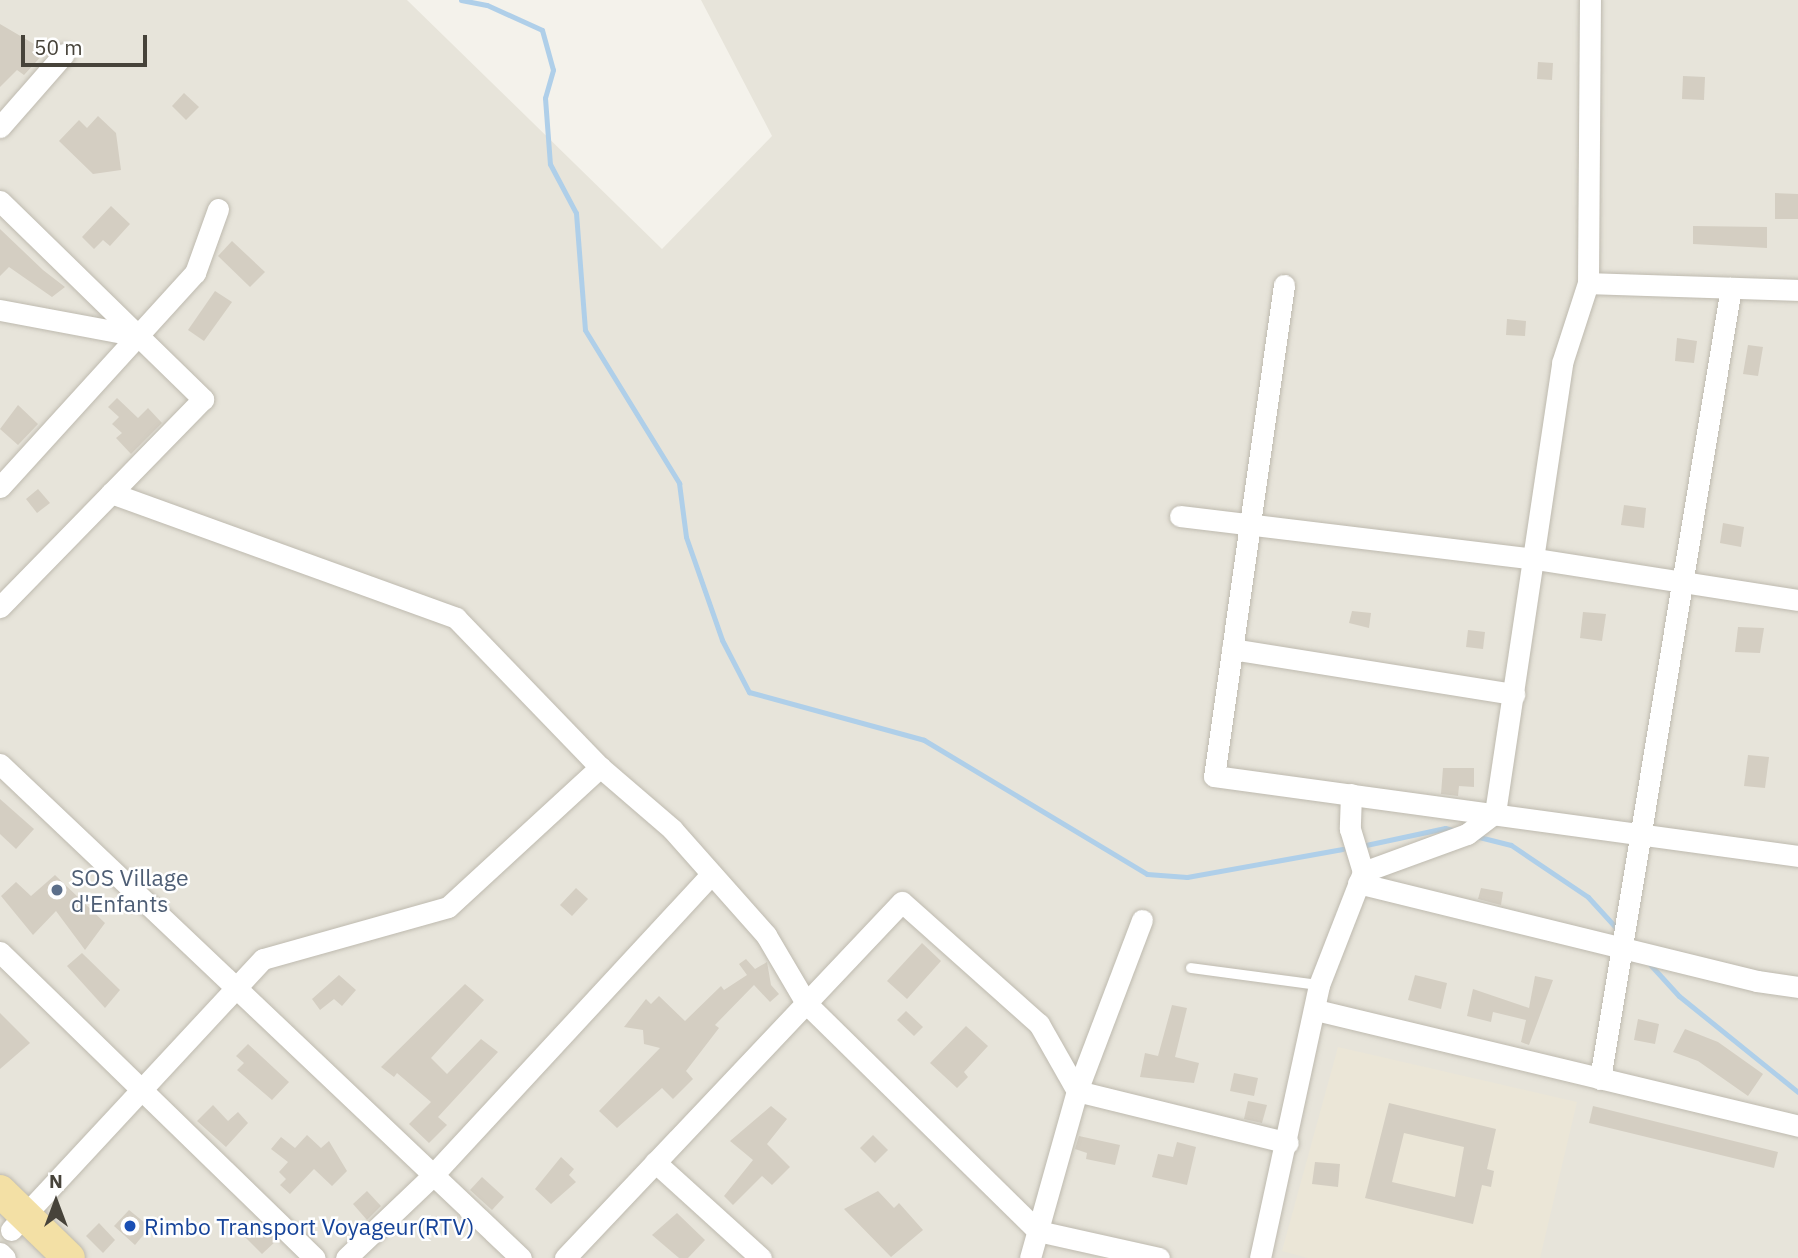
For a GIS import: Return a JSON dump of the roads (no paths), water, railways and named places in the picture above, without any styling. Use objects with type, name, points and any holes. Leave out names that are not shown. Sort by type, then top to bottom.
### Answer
[{"type":"main road","points":[[0,1191],[8,1235],[40,1258]]},
{"type":"main road","points":[[8,1235],[69,1258]]},
{"type":"street","points":[[1360,877],[1467,834],[1495,813],[1536,559],[1562,363],[1588,283],[1590,0]]},
{"type":"street","points":[[0,127],[64,54]]},
{"type":"street","points":[[0,201],[204,399],[0,607]]},
{"type":"street","points":[[0,487],[195,273],[218,209]]},
{"type":"street","points":[[1588,283],[1798,290]]},
{"type":"street","points":[[1284,285],[1214,776],[1798,856]]},
{"type":"street","points":[[1600,1079],[1731,288]]},
{"type":"street","points":[[0,310],[139,336]]},
{"type":"street","points":[[111,494],[456,618],[600,767],[672,829],[766,935],[806,1003],[1038,1231],[1159,1258]]},
{"type":"street","points":[[1180,516],[1250,522],[1536,559],[1682,584],[1798,600]]},
{"type":"street","points":[[1232,649],[1514,694]]},
{"type":"street","points":[[0,764],[236,987],[431,1177],[521,1258]]},
{"type":"street","points":[[8,1235],[140,1088],[262,959],[448,907],[600,767]]},
{"type":"street","points":[[1261,1258],[1288,1143],[1319,985],[1360,877],[1350,829],[1351,794]]},
{"type":"street","points":[[346,1258],[431,1177],[712,874]]},
{"type":"street","points":[[1360,877],[1622,948],[1798,986]]},
{"type":"street","points":[[565,1258],[902,902],[1039,1024],[1077,1091],[1288,1143]]},
{"type":"street","points":[[1030,1258],[1077,1091],[1142,920]]},
{"type":"street","points":[[0,951],[315,1258]]},
{"type":"street","points":[[1316,1010],[1798,1126]]},
{"type":"street","points":[[655,1163],[761,1258]]},
{"type":"lane","points":[[1191,968],[1319,985]]},
{"type":"waterway","points":[[461,0],[487,5],[542,30],[553,70],[545,98],[550,164],[576,213],[585,330],[679,483],[686,537],[722,640],[749,692],[924,740],[1147,874],[1187,877],[1342,849]]},
{"type":"waterway","points":[[1366,845],[1445,828],[1456,831]]},
{"type":"waterway","points":[[1475,836],[1511,845],[1588,897],[1619,931]]},
{"type":"waterway","points":[[1647,961],[1679,996],[1798,1092]]},
{"type":"place","name":"SOS Village d'Enfants","points":[[57,890]]},
{"type":"place","name":"Rimbo Transport Voyageur(RTV)","points":[[130,1226]]}]
